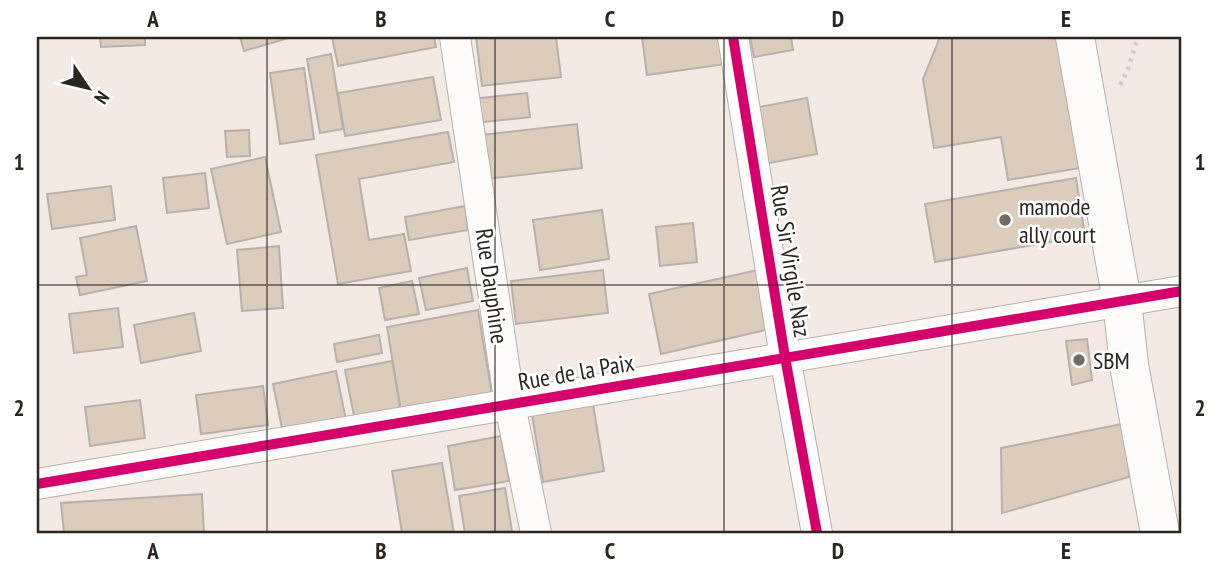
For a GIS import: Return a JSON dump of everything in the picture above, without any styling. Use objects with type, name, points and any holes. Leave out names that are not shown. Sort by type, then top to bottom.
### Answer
[{"type":"main road","points":[[1075,37],[1122,301],[1129,365],[1160,533]]},
{"type":"street","name":"Rue Dauphine","points":[[455,37],[510,405],[536,533]]},
{"type":"street","name":"Rue Sir Virgile Naz","points":[[733,37],[785,357],[817,533]]},
{"type":"street","name":"Rue de la Paix","points":[[37,484],[1182,291]]},
{"type":"building","points":[[100,37],[145,37],[145,45],[101,47]]},
{"type":"building","points":[[240,37],[292,37],[244,51]]},
{"type":"building","points":[[332,37],[434,37],[436,47],[338,66]]},
{"type":"building","points":[[476,37],[556,37],[561,77],[482,86]]},
{"type":"building","points":[[642,37],[722,37],[726,64],[647,75]]},
{"type":"building","points":[[750,37],[791,37],[793,50],[754,57]]},
{"type":"building","points":[[940,37],[1059,37],[1080,168],[1008,180],[1001,137],[934,148],[923,79]]},
{"type":"building","points":[[331,54],[343,129],[320,133],[307,59]]},
{"type":"building","points":[[304,68],[314,139],[280,144],[270,73]]},
{"type":"building","points":[[433,77],[441,120],[345,136],[338,93]]},
{"type":"building","points":[[527,93],[530,117],[475,123],[472,99]]},
{"type":"building","points":[[807,98],[817,154],[764,164],[754,108]]},
{"type":"building","points":[[577,124],[582,168],[487,179],[482,135]]},
{"type":"building","points":[[249,130],[250,156],[227,157],[225,131]]},
{"type":"building","points":[[448,132],[454,162],[359,179],[369,240],[404,234],[411,271],[338,284],[316,155]]},
{"type":"building","points":[[265,157],[281,232],[227,244],[211,169]]},
{"type":"building","points":[[205,173],[209,208],[167,213],[163,178]]},
{"type":"building","name":"mamode ally court","points":[[1076,178],[1085,236],[935,262],[925,204]]},
{"type":"building","points":[[111,186],[115,220],[52,229],[47,194]]},
{"type":"building","points":[[465,206],[468,230],[409,240],[405,217]]},
{"type":"building","points":[[602,210],[609,259],[540,270],[533,220]]},
{"type":"building","points":[[693,223],[697,262],[660,266],[656,227]]},
{"type":"building","points":[[136,226],[147,281],[80,295],[76,277],[87,275],[80,238]]},
{"type":"building","points":[[279,246],[283,308],[242,311],[237,250]]},
{"type":"building","points":[[467,268],[473,301],[426,310],[419,278]]},
{"type":"building","points":[[603,270],[608,313],[516,324],[511,281]]},
{"type":"building","points":[[758,270],[770,329],[661,354],[649,294]]},
{"type":"building","points":[[412,281],[419,314],[385,320],[379,288]]},
{"type":"building","points":[[118,308],[123,347],[74,353],[69,314]]},
{"type":"building","points":[[478,310],[492,395],[401,412],[387,327]]},
{"type":"building","points":[[194,313],[201,351],[141,363],[134,325]]},
{"type":"building","points":[[379,335],[382,353],[337,362],[334,344]]},
{"type":"building","name":"SBM","points":[[1087,339],[1092,380],[1072,385],[1066,341]]},
{"type":"building","points":[[392,361],[401,412],[355,421],[345,370]]},
{"type":"building","points":[[336,371],[347,425],[284,438],[273,384]]},
{"type":"building","points":[[263,386],[268,425],[201,434],[196,395]]},
{"type":"building","points":[[592,398],[604,471],[543,482],[531,408]]},
{"type":"building","points":[[140,400],[145,438],[90,446],[85,407]]},
{"type":"building","points":[[1127,423],[1129,477],[1002,513],[1001,448]]},
{"type":"building","points":[[501,436],[509,481],[455,490],[448,446]]},
{"type":"building","points":[[442,463],[454,533],[402,533],[392,471]]},
{"type":"building","points":[[505,488],[512,531],[465,533],[459,496]]},
{"type":"building","points":[[202,494],[204,533],[64,533],[61,503]]},
{"type":"cycle path","points":[[733,37],[785,357],[817,533]]},
{"type":"cycle path","points":[[37,484],[1182,291]]},
{"type":"place","name":"mamode ally court","points":[[1005,220]]},
{"type":"place","name":"SBM","points":[[1079,360]]}]
